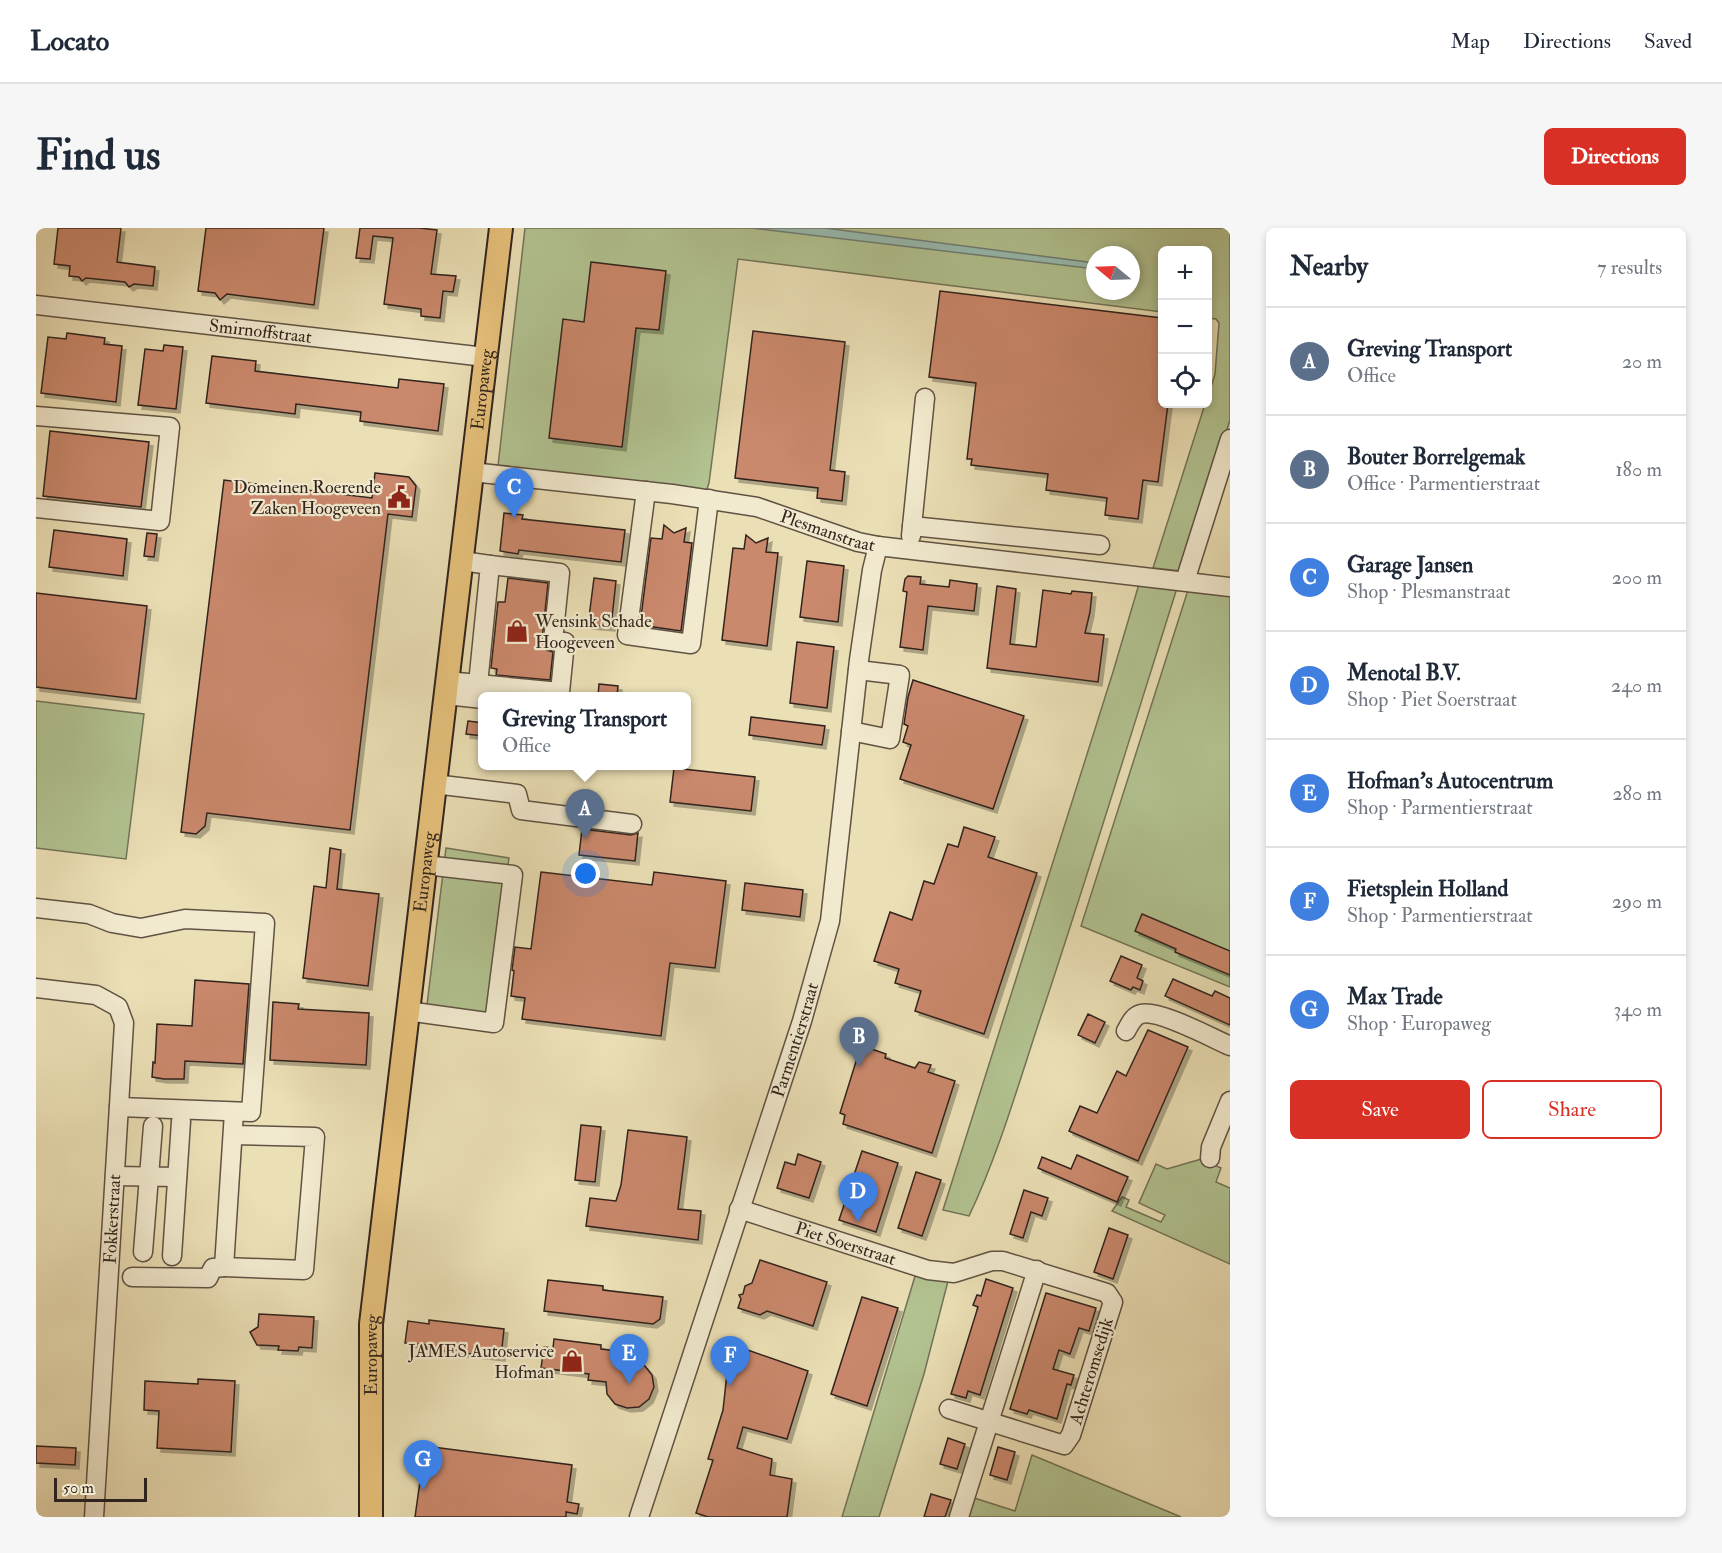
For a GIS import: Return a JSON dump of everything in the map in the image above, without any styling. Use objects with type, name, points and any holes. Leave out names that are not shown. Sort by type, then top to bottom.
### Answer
[{"type":"main road","name":"Europaweg","points":[[371,1517],[371,1324],[501,228]]},
{"type":"street","name":"Smirnoffstraat","points":[[36,305],[485,357]]},
{"type":"street","points":[[909,550],[925,398]]},
{"type":"street","points":[[36,416],[170,427],[160,521],[36,508]]},
{"type":"street","points":[[1185,581],[1230,439]]},
{"type":"street","name":"Plesmanstraat","points":[[472,472],[646,491],[757,507],[858,542],[878,546],[1230,587]]},
{"type":"street","points":[[646,491],[627,635],[691,644],[709,499]]},
{"type":"street","points":[[912,526],[1100,545]]},
{"type":"street","points":[[1008,561],[1011,536]]},
{"type":"street","name":"Parmentierstraat","points":[[639,1517],[802,1021],[830,921],[858,670],[872,570],[878,546]]},
{"type":"street","points":[[446,688],[481,692],[560,692],[565,642],[553,640],[560,573],[462,561]]},
{"type":"street","points":[[481,692],[490,564]]},
{"type":"street","points":[[851,731],[890,738],[900,675],[858,670]]},
{"type":"street","points":[[435,784],[518,794],[521,810],[632,824]]},
{"type":"street","points":[[407,1011],[494,1023],[512,887],[513,875],[424,866]]},
{"type":"street","points":[[36,908],[89,914],[112,923],[141,928],[185,919],[265,923],[251,1112],[119,1107]]},
{"type":"street","name":"Fokkerstraat","points":[[36,988],[96,995],[118,1007],[124,1023],[94,1517]]},
{"type":"street","points":[[1126,1031],[1131,1021],[1140,1014],[1150,1013],[1167,1018],[1230,1046]]},
{"type":"street","points":[[1210,1158],[1211,1147],[1230,1101]]},
{"type":"street","points":[[224,1267],[234,1112]]},
{"type":"street","points":[[172,1256],[181,1121]]},
{"type":"street","points":[[143,1252],[153,1126]]},
{"type":"street","points":[[132,1277],[208,1278],[213,1269],[224,1267],[304,1270],[315,1137],[233,1135]]},
{"type":"street","points":[[115,1176],[177,1177]]},
{"type":"street","name":"Piet Soerstraat","points":[[739,1209],[928,1270],[954,1274]]},
{"type":"street","name":"Achteromsedijk","points":[[949,1409],[1064,1445],[1071,1435],[1113,1302],[1107,1293],[1003,1261],[992,1261],[954,1274]]},
{"type":"street","points":[[959,1517],[1037,1270]]},
{"type":"green space","points":[[525,228],[1230,228],[1230,420],[1182,571],[1153,568],[1204,408],[1212,408],[1212,384],[1215,374],[1219,323],[1212,318],[1212,246],[1158,246],[1158,312],[738,259],[706,492],[498,466]]},
{"type":"green space","points":[[1139,584],[1177,588],[1078,903],[991,1165],[969,1216],[943,1210],[1113,672]]},
{"type":"green space","points":[[1188,590],[1230,594],[1230,987],[1081,926]]},
{"type":"green space","points":[[36,701],[144,714],[126,859],[36,848]]},
{"type":"green space","points":[[446,848],[509,858],[488,1013],[427,1005]]},
{"type":"green space","points":[[1205,1158],[1207,1162],[1221,1168],[1216,1182],[1230,1188],[1230,1264],[1112,1211],[1122,1197],[1129,1200],[1126,1207],[1161,1222],[1165,1215],[1139,1203],[1156,1164],[1167,1169]]},
{"type":"green space","points":[[916,1273],[948,1281],[924,1374],[879,1517],[842,1517]]},
{"type":"green space","points":[[1032,1455],[1181,1517],[962,1517],[968,1496],[1015,1511]]},
{"type":"water","points":[[752,228],[825,228],[1086,262],[1086,268]]},
{"type":"building","points":[[58,228],[121,228],[117,262],[155,267],[153,286],[134,284],[129,287],[125,282],[86,278],[82,281],[79,277],[69,276],[70,266],[54,264]]},
{"type":"building","points":[[206,228],[324,228],[314,305],[227,294],[220,300],[215,293],[198,291]]},
{"type":"building","points":[[360,228],[437,230],[431,274],[456,276],[453,292],[443,291],[440,318],[421,316],[421,309],[384,304],[393,238],[373,236],[370,259],[356,258]]},
{"type":"building","points":[[591,262],[666,271],[659,330],[636,328],[622,447],[549,438],[563,319],[584,322]]},
{"type":"building","points":[[940,291],[1158,318],[1158,408],[1167,408],[1158,482],[1143,480],[1138,519],[1105,515],[1107,498],[1046,490],[1048,474],[971,465],[972,459],[967,459],[976,383],[929,377]]},
{"type":"building","points":[[753,331],[845,342],[830,470],[845,472],[842,501],[817,498],[818,488],[735,478]]},
{"type":"building","points":[[67,333],[105,338],[104,344],[122,346],[116,402],[41,393],[48,337],[66,339]]},
{"type":"building","points":[[164,345],[183,347],[176,409],[138,405],[145,349],[163,351]]},
{"type":"building","points":[[212,356],[256,361],[255,371],[398,388],[399,379],[444,384],[438,431],[360,421],[361,412],[296,404],[295,414],[206,403]]},
{"type":"building","points":[[50,431],[149,442],[141,507],[43,496]]},
{"type":"building","points":[[375,473],[409,477],[416,486],[412,517],[388,514],[350,830],[207,813],[205,826],[196,834],[181,832],[224,480],[372,498]]},
{"type":"building","points":[[504,513],[523,515],[522,519],[625,530],[621,562],[519,550],[518,554],[500,551]]},
{"type":"building","points":[[664,525],[674,533],[686,528],[684,542],[692,543],[681,631],[640,625],[651,538],[662,539]]},
{"type":"building","points":[[54,530],[127,539],[123,576],[49,567]]},
{"type":"building","points":[[147,533],[157,534],[154,557],[144,556]]},
{"type":"building","points":[[746,535],[756,543],[768,538],[766,552],[778,553],[767,646],[722,640],[733,548],[744,549]]},
{"type":"building","points":[[807,561],[844,566],[838,622],[800,617]]},
{"type":"building","points":[[908,576],[921,577],[920,584],[949,587],[950,580],[977,584],[974,611],[928,606],[923,650],[900,647],[907,592],[903,591],[905,579]]},
{"type":"building","points":[[508,578],[548,583],[542,640],[546,650],[553,652],[550,680],[496,675],[497,669],[491,668],[498,602],[505,602]]},
{"type":"building","points":[[594,578],[616,581],[611,627],[588,625]]},
{"type":"building","points":[[997,586],[1016,589],[1010,644],[1036,647],[1043,590],[1071,594],[1072,591],[1092,593],[1085,633],[1104,635],[1098,682],[987,668]]},
{"type":"building","points":[[36,593],[147,606],[136,699],[36,687]]},
{"type":"building","points":[[797,642],[834,647],[827,708],[790,703]]},
{"type":"building","points":[[913,680],[1024,716],[993,809],[900,779],[911,745],[903,742],[908,726],[904,724]]},
{"type":"building","points":[[599,684],[618,686],[617,692],[598,692]]},
{"type":"building","points":[[751,717],[825,726],[822,745],[749,735]]},
{"type":"building","points":[[468,721],[478,722],[478,735],[466,734]]},
{"type":"building","points":[[674,770],[755,777],[751,811],[670,802]]},
{"type":"building","points":[[964,827],[995,837],[988,857],[1037,873],[984,1034],[915,1011],[921,991],[895,983],[899,969],[874,961],[890,912],[912,920],[924,881],[934,884],[948,844],[958,847]]},
{"type":"building","points":[[582,829],[631,835],[638,833],[635,861],[579,855]]},
{"type":"building","points":[[330,848],[341,850],[337,889],[379,894],[368,986],[303,978],[314,886],[326,888]]},
{"type":"building","points":[[541,872],[652,885],[654,872],[726,881],[715,968],[670,963],[661,1036],[522,1019],[525,998],[511,996],[514,971],[512,970],[515,947],[531,949]]},
{"type":"building","points":[[745,883],[803,890],[800,917],[742,910]]},
{"type":"building","points":[[1142,914],[1230,951],[1230,975],[1175,952],[1176,949],[1135,931]]},
{"type":"building","points":[[1121,956],[1142,965],[1137,978],[1143,981],[1140,990],[1133,987],[1131,990],[1110,981]]},
{"type":"building","points":[[1173,979],[1212,996],[1215,991],[1230,998],[1230,1025],[1165,996]]},
{"type":"building","points":[[195,980],[249,984],[243,1064],[185,1061],[184,1079],[152,1077],[157,1024],[192,1026]]},
{"type":"building","points":[[273,1002],[299,1004],[298,1009],[369,1013],[366,1065],[270,1060]]},
{"type":"building","points":[[1088,1014],[1105,1022],[1095,1043],[1078,1035]]},
{"type":"building","points":[[1148,1030],[1188,1047],[1138,1161],[1069,1131],[1080,1106],[1097,1113],[1117,1071],[1126,1076]]},
{"type":"building","points":[[863,1046],[886,1054],[885,1058],[915,1068],[919,1062],[931,1065],[928,1072],[955,1081],[932,1153],[843,1124],[845,1115],[840,1113],[858,1055]]},
{"type":"building","points":[[581,1125],[601,1127],[595,1182],[575,1180]]},
{"type":"building","points":[[628,1130],[687,1137],[678,1209],[701,1211],[698,1240],[586,1226],[590,1198],[616,1201],[621,1185]]},
{"type":"building","points":[[862,1151],[898,1163],[876,1232],[839,1220]]},
{"type":"building","points":[[798,1154],[821,1162],[809,1198],[777,1188],[785,1162],[795,1165]]},
{"type":"building","points":[[1077,1155],[1128,1177],[1117,1202],[1038,1168],[1042,1157],[1071,1169]]},
{"type":"building","points":[[916,1172],[941,1180],[922,1236],[898,1228]]},
{"type":"building","points":[[1024,1190],[1048,1198],[1042,1216],[1031,1212],[1023,1238],[1010,1234]]},
{"type":"building","points":[[1109,1228],[1128,1235],[1113,1279],[1094,1272]]},
{"type":"building","points":[[760,1260],[827,1282],[813,1326],[767,1311],[760,1315],[738,1308],[741,1299],[739,1295],[743,1294],[745,1286],[752,1283]]},
{"type":"building","points":[[986,1279],[1013,1288],[980,1395],[968,1391],[966,1398],[951,1394],[978,1307],[973,1305],[977,1295],[981,1296]]},
{"type":"building","points":[[548,1280],[603,1286],[603,1290],[663,1297],[660,1319],[653,1324],[544,1311]]},
{"type":"building","points":[[1046,1293],[1096,1308],[1089,1331],[1079,1328],[1070,1354],[1059,1350],[1053,1369],[1074,1375],[1071,1385],[1067,1384],[1057,1419],[1029,1410],[1027,1414],[1010,1409]]},
{"type":"building","points":[[862,1297],[898,1308],[867,1406],[831,1394]]},
{"type":"building","points":[[259,1314],[314,1317],[312,1348],[299,1347],[298,1351],[278,1350],[279,1346],[257,1345],[250,1332],[258,1327]]},
{"type":"building","points":[[429,1320],[504,1329],[501,1357],[426,1349],[426,1345],[405,1343],[408,1321],[429,1324]]},
{"type":"building","points":[[554,1339],[601,1345],[601,1349],[634,1353],[633,1361],[644,1365],[652,1375],[654,1387],[649,1399],[639,1407],[627,1408],[615,1404],[607,1394],[606,1382],[588,1380],[589,1374],[541,1368],[544,1347],[553,1348]]},
{"type":"building","points":[[739,1347],[808,1371],[787,1439],[743,1427],[737,1448],[772,1459],[770,1475],[792,1479],[787,1517],[708,1517],[696,1513],[713,1460],[708,1459],[723,1410],[727,1373],[726,1354]]},
{"type":"building","points":[[198,1379],[235,1381],[231,1452],[157,1448],[159,1411],[144,1410],[145,1381],[198,1384]]},
{"type":"building","points":[[948,1438],[965,1444],[957,1469],[940,1464]]},
{"type":"building","points":[[36,1446],[76,1448],[75,1465],[36,1463]]},
{"type":"building","points":[[425,1446],[572,1465],[567,1502],[579,1504],[577,1514],[566,1512],[566,1517],[415,1517]]},
{"type":"building","points":[[998,1447],[1015,1452],[1007,1480],[990,1475]]},
{"type":"building","points":[[931,1494],[951,1500],[945,1517],[924,1517]]},
{"type":"place","name":"Domeinen Roerende Zaken Hoogeveen","points":[[399,497]]},
{"type":"place","name":"Garage Jansen","points":[[514,518]]},
{"type":"place","name":"Wensink Schade Hoogeveen","points":[[517,631]]},
{"type":"place","name":"Greving Transport","points":[[585,839]]},
{"type":"place","name":"Bouter Borrelgemak","points":[[859,1067]]},
{"type":"place","name":"Menotal B.V.","points":[[858,1222]]},
{"type":"place","name":"JAMES Autoservice Hofman","points":[[572,1361]]},
{"type":"place","name":"Hofman's Autocentrum","points":[[629,1384]]},
{"type":"place","name":"Fietsplein Holland","points":[[730,1386]]},
{"type":"place","name":"Max Trade","points":[[423,1490]]}]
